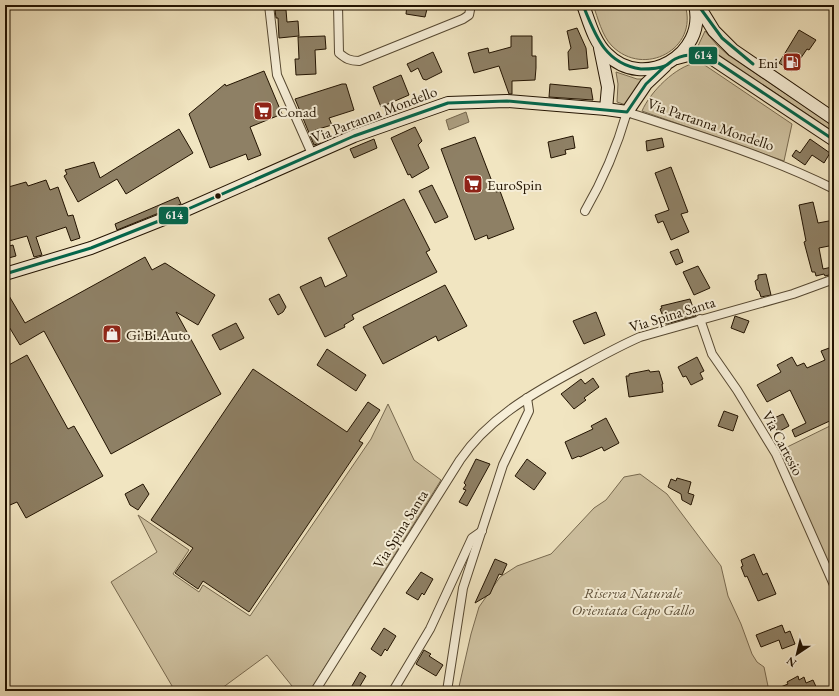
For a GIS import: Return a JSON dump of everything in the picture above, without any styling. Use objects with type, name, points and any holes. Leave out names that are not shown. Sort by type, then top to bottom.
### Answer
[{"type":"main road","points":[[583,5],[598,42],[608,82],[606,109]]},
{"type":"main road","points":[[626,112],[646,84],[685,50],[692,35],[696,18],[695,5]]},
{"type":"main road","points":[[698,5],[714,31],[732,50],[833,116]]},
{"type":"main road","points":[[598,42],[612,59],[629,68],[647,69],[670,63],[692,54],[708,56],[834,140]]},
{"type":"main road","name":"Via Partanna Mondello","points":[[5,274],[98,245],[180,213],[354,136],[448,103],[507,101],[626,112]]},
{"type":"street","points":[[269,5],[278,75],[312,154]]},
{"type":"street","points":[[338,5],[339,53],[344,58],[351,61],[359,61],[463,19],[469,15],[471,5]]},
{"type":"street","points":[[585,212],[597,191],[611,159],[626,112]]},
{"type":"street","name":"Via Partanna Mondello","points":[[626,112],[793,169],[834,189]]},
{"type":"street","name":"Via Spina Santa","points":[[315,691],[470,446],[494,421],[527,398],[628,342],[700,319],[793,294],[834,279]]},
{"type":"street","name":"Via Cartesio","points":[[700,319],[712,354],[737,390],[776,454],[834,585]]},
{"type":"street","points":[[446,691],[464,588],[503,465],[529,412],[527,398]]},
{"type":"street","points":[[393,691],[430,629],[472,538],[482,531]]},
{"type":"green space","points":[[593,5],[685,5],[687,21],[684,34],[676,46],[666,54],[653,59],[639,59],[625,55],[612,46],[609,42],[601,27]]},
{"type":"green space","points":[[705,31],[728,55],[834,126],[834,132],[710,49],[698,46]]},
{"type":"green space","points":[[696,63],[703,64],[792,124],[784,161],[642,111],[651,96],[664,81],[680,69]]},
{"type":"green space","points":[[616,72],[637,79],[644,79],[626,105],[617,102],[618,84]]},
{"type":"green space","points":[[388,404],[414,460],[441,480],[310,691],[296,691],[267,655],[218,691],[175,691],[111,582],[157,552],[138,515],[189,550],[173,574],[199,592],[203,585],[250,616],[371,439]]},
{"type":"green space","points":[[834,424],[834,576],[779,451]]},
{"type":"green space","name":"Riserva Naturale Orientata Capo Gallo","points":[[640,474],[667,494],[721,566],[728,596],[741,624],[752,654],[757,662],[764,667],[769,691],[458,691],[471,634],[479,607],[500,577],[517,566],[551,554],[594,508],[606,500],[624,477]]},
{"type":"shaded area","points":[[466,112],[469,122],[449,130],[446,120]]},
{"type":"building","points":[[407,5],[428,5],[425,17],[406,14]]},
{"type":"building","points":[[275,10],[286,10],[287,22],[298,21],[299,36],[279,38],[278,18],[276,18]]},
{"type":"building","points":[[577,28],[586,48],[588,68],[569,70],[568,52],[571,48],[567,31]]},
{"type":"building","points":[[799,30],[816,40],[809,50],[807,49],[792,71],[779,63]]},
{"type":"building","points":[[325,36],[326,49],[315,50],[316,74],[296,75],[295,59],[299,59],[298,37]]},
{"type":"building","points":[[511,36],[532,36],[532,56],[536,56],[536,68],[535,80],[512,81],[512,94],[509,94],[499,66],[474,73],[468,53],[488,48],[489,53],[511,47]]},
{"type":"building","points":[[433,52],[442,72],[426,80],[423,79],[418,68],[411,72],[407,64]]},
{"type":"building","points":[[264,71],[282,114],[250,127],[261,155],[248,160],[246,154],[210,168],[189,114],[225,84],[226,86]]},
{"type":"building","points":[[401,75],[409,95],[381,107],[373,87]]},
{"type":"building","points":[[346,84],[354,110],[329,118],[332,125],[315,130],[320,143],[314,145],[295,99]]},
{"type":"building","points":[[550,84],[591,88],[593,100],[549,97]]},
{"type":"building","points":[[415,127],[422,141],[418,145],[429,168],[412,178],[410,174],[408,175],[391,138]]},
{"type":"building","points":[[179,129],[193,153],[126,194],[117,179],[78,202],[64,176],[67,174],[65,170],[94,162],[100,178]]},
{"type":"building","points":[[573,136],[575,148],[565,150],[566,154],[551,158],[548,142]]},
{"type":"building","name":"EuroSpin","points":[[475,137],[496,192],[500,191],[514,229],[488,239],[487,235],[475,240],[441,149]]},
{"type":"building","points":[[662,138],[664,147],[647,151],[646,141]]},
{"type":"building","points":[[374,139],[377,148],[354,158],[350,149]]},
{"type":"building","points":[[810,139],[830,153],[824,163],[812,155],[805,165],[792,156],[796,150],[800,153]]},
{"type":"building","points":[[671,167],[688,212],[681,214],[689,232],[671,240],[663,221],[658,223],[655,215],[669,210],[655,173]]},
{"type":"building","points":[[46,180],[50,190],[58,187],[68,216],[73,215],[80,238],[71,241],[66,227],[36,237],[42,255],[34,257],[27,236],[9,241],[5,228],[5,188],[26,182],[28,186]]},
{"type":"building","points":[[432,185],[448,217],[435,223],[419,191]]},
{"type":"building","points":[[178,197],[181,204],[117,230],[115,224]]},
{"type":"building","points":[[404,199],[430,250],[426,252],[437,272],[352,315],[354,319],[344,325],[345,327],[325,337],[300,287],[321,277],[325,287],[347,276],[328,238]]},
{"type":"building","points":[[813,202],[818,223],[834,220],[834,245],[819,248],[823,269],[832,267],[833,274],[825,276],[824,274],[816,276],[815,272],[812,272],[804,242],[806,241],[799,205]]},
{"type":"building","points":[[13,245],[16,256],[5,259],[5,247]]},
{"type":"building","points":[[678,249],[683,262],[676,265],[670,252]]},
{"type":"building","points":[[145,257],[152,270],[165,263],[215,295],[198,325],[176,312],[221,394],[111,454],[44,331],[20,345],[5,320],[5,289],[25,323]]},
{"type":"building","points":[[698,266],[710,288],[694,295],[683,272]]},
{"type":"building","points":[[766,274],[771,295],[761,297],[759,291],[757,290],[755,281],[758,279],[758,275]]},
{"type":"building","points":[[445,285],[467,326],[438,341],[436,336],[383,364],[363,327]]},
{"type":"building","points":[[279,294],[286,307],[283,312],[278,315],[269,299]]},
{"type":"building","points":[[690,299],[696,316],[666,324],[660,309],[662,308],[661,306]]},
{"type":"building","points":[[596,312],[605,335],[584,344],[573,321]]},
{"type":"building","points":[[735,316],[749,321],[744,333],[731,328]]},
{"type":"building","points":[[236,323],[244,338],[220,350],[212,335]]},
{"type":"building","points":[[832,347],[834,352],[834,419],[795,437],[792,430],[806,423],[790,390],[767,402],[757,385],[781,372],[777,365],[792,357],[797,366],[804,363],[807,368],[825,360],[821,351]]},
{"type":"building","points":[[327,349],[366,375],[356,391],[317,365]]},
{"type":"building","points":[[27,355],[68,429],[74,426],[103,476],[26,518],[17,502],[10,505],[5,496],[5,367]]},
{"type":"building","points":[[697,357],[704,371],[700,373],[703,379],[691,385],[686,376],[683,377],[678,367]]},
{"type":"building","points":[[253,369],[347,432],[368,402],[380,410],[359,441],[363,443],[249,612],[203,581],[198,589],[175,573],[193,548],[151,520]]},
{"type":"building","points":[[649,370],[650,372],[659,371],[663,384],[663,392],[629,397],[626,376]]},
{"type":"building","points":[[593,378],[599,387],[584,398],[586,400],[574,409],[561,394],[581,379],[585,384]]},
{"type":"building","points":[[724,411],[738,416],[733,431],[718,426]]},
{"type":"building","points":[[783,414],[789,426],[778,432],[770,420]]},
{"type":"building","points":[[606,418],[619,443],[604,451],[602,447],[572,459],[565,442],[593,429],[591,426]]},
{"type":"building","points":[[476,459],[490,464],[467,506],[459,502],[466,490],[463,489],[466,485],[464,483]]},
{"type":"building","points":[[527,459],[546,473],[534,490],[515,476]]},
{"type":"building","points":[[677,478],[691,482],[688,493],[694,495],[691,505],[682,500],[681,494],[668,487],[671,479],[676,481]]},
{"type":"building","points":[[143,484],[149,494],[138,510],[130,505],[125,494]]},
{"type":"building","points":[[754,554],[763,575],[767,573],[776,594],[758,601],[747,576],[745,577],[741,567],[743,566],[741,560]]},
{"type":"building","points":[[495,559],[507,564],[502,575],[499,574],[490,594],[475,603]]},
{"type":"building","points":[[421,572],[433,579],[424,595],[422,593],[418,600],[406,593]]},
{"type":"building","points":[[782,625],[785,633],[790,631],[795,644],[782,649],[779,640],[761,647],[756,635]]},
{"type":"building","points":[[384,628],[396,636],[387,651],[385,649],[381,656],[371,649]]},
{"type":"building","points":[[424,650],[431,654],[429,656],[443,665],[436,676],[416,664]]},
{"type":"building","points":[[360,672],[366,676],[357,691],[349,691]]},
{"type":"building","points":[[798,676],[799,680],[804,677],[806,683],[813,680],[818,691],[771,691],[788,684],[787,682]]},
{"type":"transit line","name":"614","points":[[583,5],[597,37],[603,46],[618,61],[629,66],[641,69],[650,69],[665,66],[675,59],[687,55],[708,56],[834,140]]},
{"type":"transit line","name":"614","points":[[698,5],[722,38],[753,64]]},
{"type":"transit line","name":"614","points":[[5,274],[91,248],[179,213],[354,136],[448,103],[507,101],[627,112],[646,84],[665,66]]},
{"type":"place","name":"Eni","points":[[792,62]]},
{"type":"place","name":"Conad","points":[[263,111]]},
{"type":"place","name":"EuroSpin","points":[[473,184]]},
{"type":"place","name":"Gi.Bi.Auto","points":[[112,334]]}]
